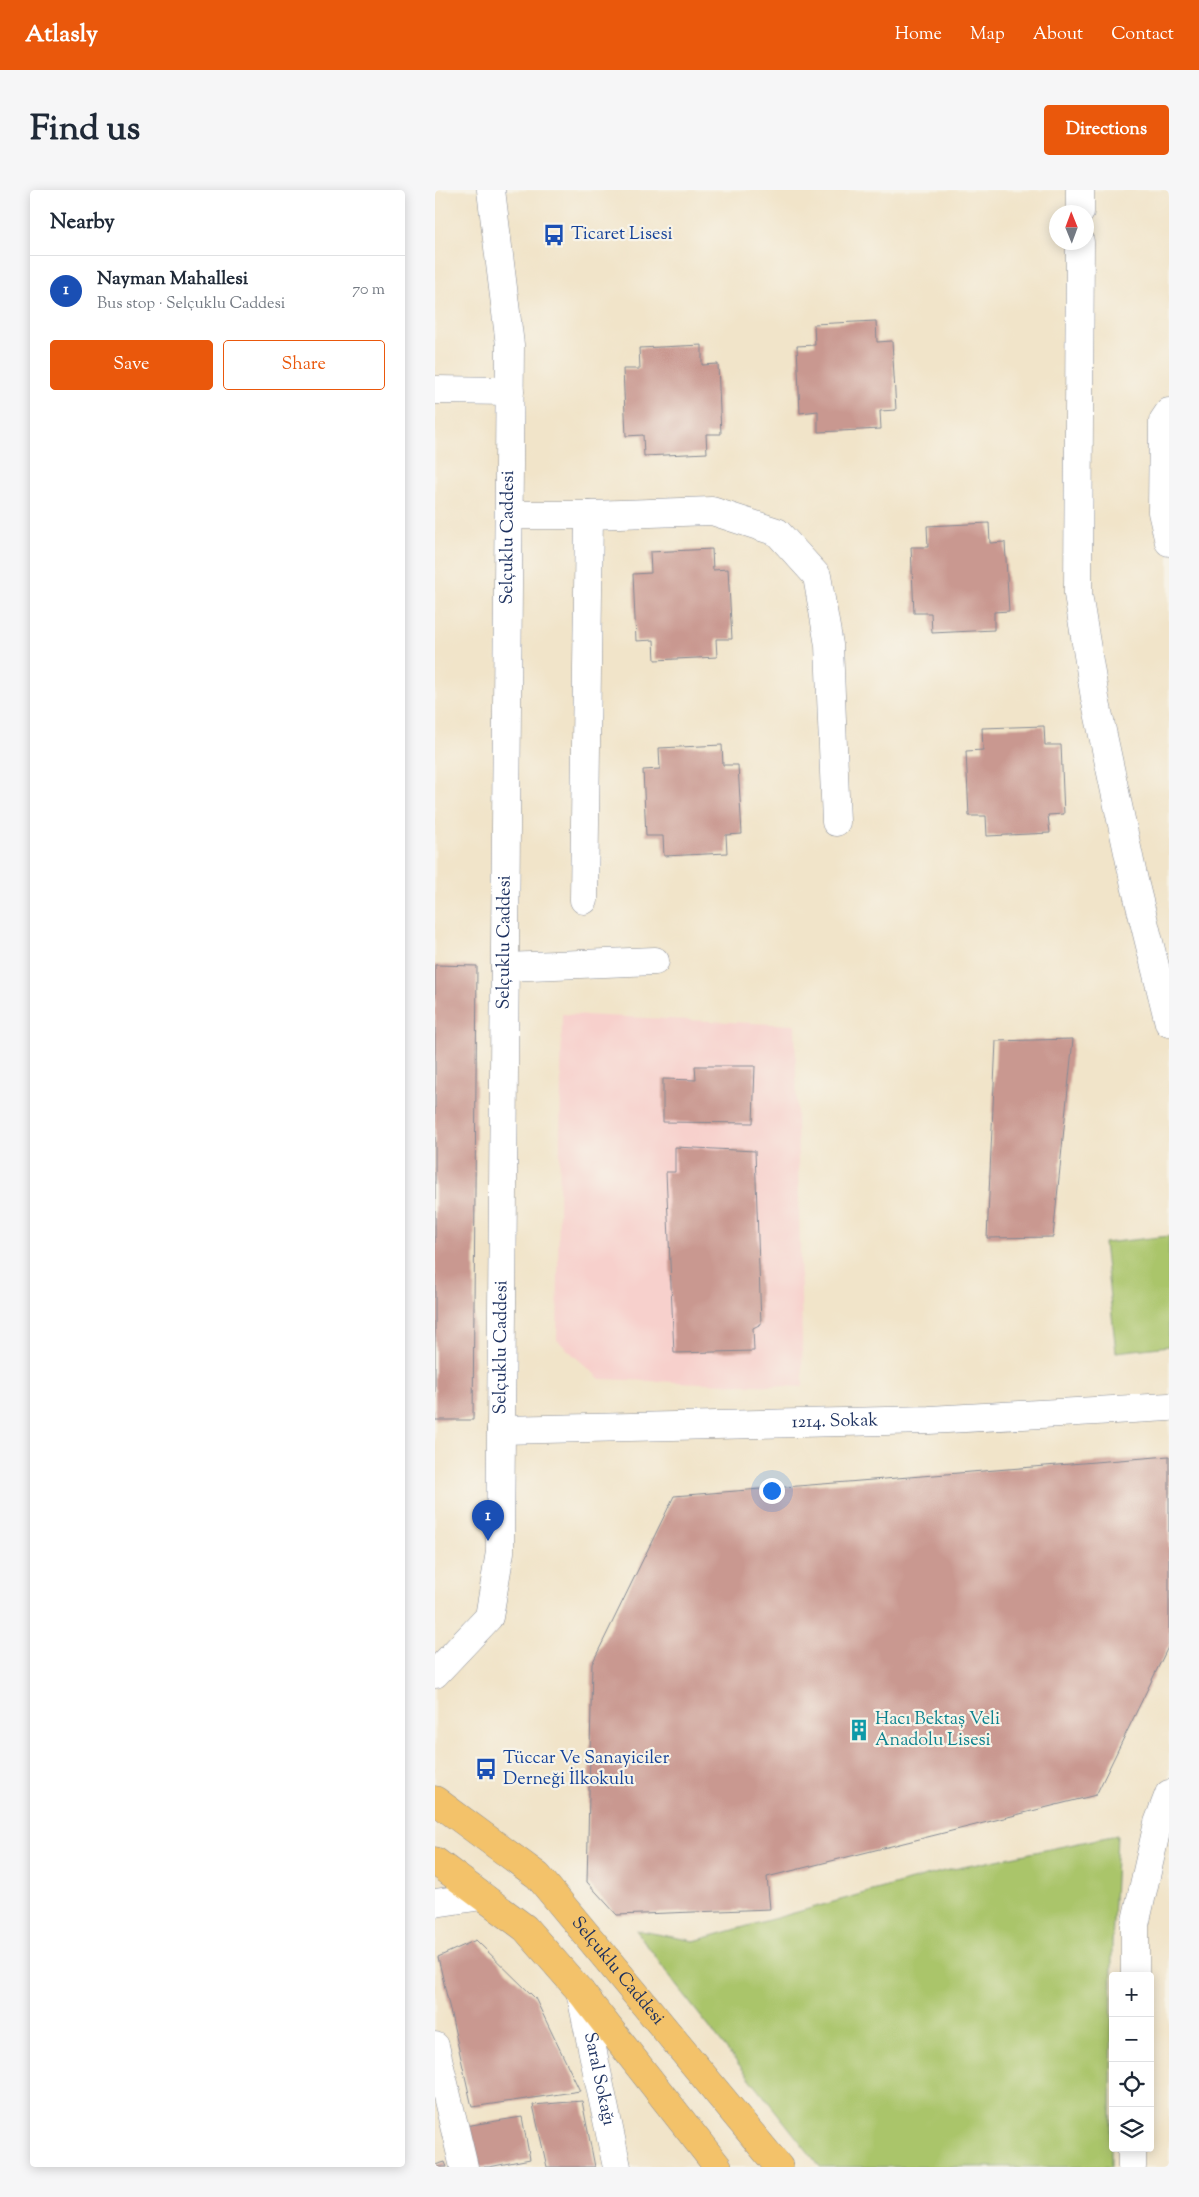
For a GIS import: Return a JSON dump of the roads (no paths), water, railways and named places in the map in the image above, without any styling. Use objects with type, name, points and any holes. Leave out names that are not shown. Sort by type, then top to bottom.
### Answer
[{"type":"main road","name":"Selçuklu Caddesi","points":[[435,1800],[538,1876],[779,2167]]},
{"type":"main road","points":[[435,1861],[525,1928],[580,1991],[718,2167]]},
{"type":"street","name":"Selçuklu Caddesi","points":[[435,1674],[489,1617],[500,1552],[510,345],[491,190]]},
{"type":"street","points":[[1080,190],[1080,205]]},
{"type":"street","points":[[1079,250],[1077,594],[1095,698],[1135,885],[1169,1023]]},
{"type":"street","points":[[435,390],[510,391]]},
{"type":"street","points":[[1169,412],[1163,421],[1162,512],[1169,542]]},
{"type":"street","points":[[509,515],[589,515],[712,511],[777,532],[817,576],[829,645],[836,822]]},
{"type":"street","points":[[584,900],[589,515]]},
{"type":"street","points":[[505,967],[655,961]]},
{"type":"street","name":"1214. Sokak","points":[[501,1430],[929,1420],[1169,1407]]},
{"type":"street","points":[[1135,1972],[1135,1925],[1158,1823],[1169,1794]]},
{"type":"street","points":[[435,1903],[483,1896]]},
{"type":"street","name":"Saral Sokağı","points":[[580,1991],[617,2167]]},
{"type":"street","points":[[435,2046],[464,2167]]},
{"type":"street","points":[[1132,2152],[1132,2167]]},
{"type":"place","name":"Ticaret Lisesi","points":[[554,235]]},
{"type":"place","name":"Nayman Mahallesi","points":[[488,1541]]},
{"type":"place","name":"Hacı Bektaş Veli Anadolu Lisesi","points":[[859,1730]]},
{"type":"place","name":"Tüccar Ve Sanayiciler Derneği İlkokulu","points":[[486,1769]]}]
